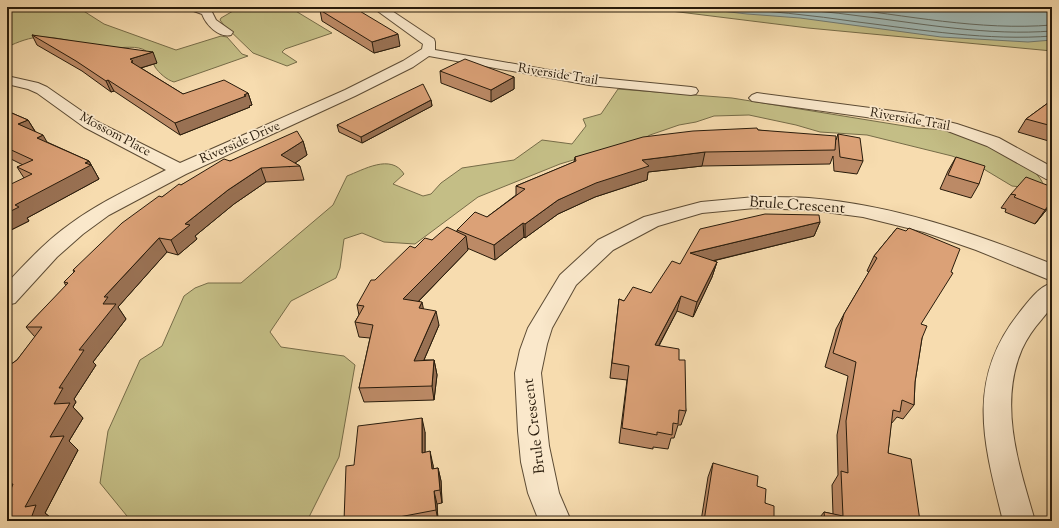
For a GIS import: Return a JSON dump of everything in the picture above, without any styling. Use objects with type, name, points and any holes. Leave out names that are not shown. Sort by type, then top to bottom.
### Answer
[{"type":"street","points":[[192,7],[207,12],[211,22],[227,32]]},
{"type":"street","points":[[378,7],[429,42],[430,48],[427,52]]},
{"type":"street","name":"Riverside Trail","points":[[427,52],[589,80],[691,91]]},
{"type":"street","name":"Riverside Drive","points":[[7,297],[49,252],[76,229],[102,211],[180,170],[345,96],[408,64],[427,52]]},
{"type":"street","name":"Mossom Place","points":[[7,80],[33,86],[42,90],[90,124],[180,170]]},
{"type":"street","name":"Riverside Trail","points":[[757,98],[916,119],[937,124],[984,138],[1008,149],[1052,175]]},
{"type":"street","name":"Brule Crescent","points":[[555,521],[550,511],[537,465],[531,414],[528,375],[534,341],[548,308],[567,280],[584,261],[608,244],[639,226],[681,211],[716,205],[752,201],[816,205],[913,222],[960,237],[1052,273]]},
{"type":"street","points":[[1020,521],[1004,465],[996,418],[998,384],[1009,351],[1033,312],[1052,291]]},
{"type":"shaded area","points":[[228,7],[289,7],[332,33],[285,49],[282,52],[297,62],[287,66],[253,53],[223,24],[220,20],[221,18],[233,11],[233,9]]},
{"type":"shaded area","points":[[656,7],[1052,7],[1052,51],[808,28],[671,11]]},
{"type":"shaded area","points":[[51,8],[82,10],[104,24],[176,50],[221,36],[227,37],[242,54],[248,56],[174,82],[161,74],[155,67],[148,53],[139,48],[103,48],[51,37],[29,39],[7,47],[7,12]]},
{"type":"shaded area","points":[[618,89],[732,98],[917,128],[937,129],[952,132],[979,140],[1007,153],[1032,170],[1040,178],[1044,187],[1030,188],[1012,186],[977,165],[952,156],[867,135],[820,132],[796,125],[749,115],[714,116],[696,122],[679,125],[650,135],[629,147],[593,154],[560,164],[478,197],[415,244],[384,242],[362,233],[344,239],[340,268],[336,278],[291,301],[270,332],[281,347],[344,356],[355,365],[339,457],[307,521],[131,521],[100,483],[108,431],[140,360],[162,346],[184,296],[195,288],[208,283],[241,283],[333,205],[347,176],[377,165],[392,165],[404,174],[393,184],[423,196],[431,194],[441,183],[462,168],[514,160],[542,140],[572,144],[586,126],[583,119],[601,114]]},
{"type":"water","points":[[687,7],[1052,7],[1052,40],[1028,42],[941,37],[800,18]]},
{"type":"building","points":[[334,7],[353,7],[398,34],[372,42],[320,10]]},
{"type":"building","points":[[32,35],[153,52],[130,59],[133,61],[131,62],[183,94],[224,80],[248,93],[244,95],[246,96],[175,123],[108,80],[106,81]]},
{"type":"building","points":[[465,59],[514,77],[491,90],[440,71]]},
{"type":"building","points":[[423,84],[431,100],[361,137],[337,125]]},
{"type":"building","points":[[1052,100],[1052,126],[1026,119]]},
{"type":"building","points":[[7,111],[28,120],[18,124],[43,135],[37,138],[89,161],[85,163],[91,165],[15,205],[19,207],[7,213],[7,186],[32,174],[17,167],[33,160],[7,148]]},
{"type":"building","points":[[757,128],[758,130],[836,136],[835,150],[705,152],[642,160],[649,166],[596,183],[558,200],[525,224],[523,223],[494,245],[457,230],[475,212],[487,217],[525,189],[516,186],[576,161],[575,157],[643,137],[693,131]]},
{"type":"building","points":[[297,131],[303,141],[281,155],[300,166],[261,168],[228,190],[185,224],[190,225],[171,240],[159,238],[104,297],[108,297],[103,304],[116,304],[79,350],[84,350],[59,388],[63,388],[54,404],[70,403],[50,437],[64,436],[25,507],[36,505],[30,521],[7,521],[7,499],[13,484],[7,484],[7,367],[17,360],[42,327],[26,327],[68,283],[64,282],[75,271],[73,270],[122,223],[159,196],[162,197],[179,184],[181,185],[224,159],[230,161]]},
{"type":"building","points":[[838,134],[860,138],[863,161],[840,157]]},
{"type":"building","points":[[956,157],[985,166],[979,184],[948,175]]},
{"type":"building","points":[[1026,177],[1052,187],[1052,201],[1045,210],[1014,197],[1016,195],[1011,194]]},
{"type":"building","points":[[765,214],[819,215],[820,222],[690,253],[717,262],[697,302],[681,296],[655,345],[679,349],[679,360],[685,360],[686,411],[679,410],[678,424],[673,423],[672,435],[657,432],[657,435],[622,428],[629,366],[612,363],[619,299],[624,301],[633,287],[651,293],[672,261],[680,264],[700,229]]},
{"type":"building","points":[[447,227],[466,236],[403,299],[422,302],[419,308],[436,311],[414,361],[434,360],[432,386],[359,388],[373,325],[355,322],[364,306],[357,305],[371,280],[375,280],[410,246],[415,248],[425,238],[432,240]]},
{"type":"building","points":[[897,228],[906,231],[909,228],[960,249],[951,272],[953,273],[921,324],[927,326],[922,338],[915,382],[914,405],[902,400],[900,412],[893,410],[888,453],[911,459],[920,521],[825,521],[824,512],[843,516],[841,471],[848,473],[846,421],[856,362],[833,353],[844,314],[877,258],[874,256]]},
{"type":"building","points":[[422,418],[422,453],[430,451],[432,469],[438,468],[440,490],[434,491],[436,510],[378,521],[344,521],[346,466],[354,465],[358,426]]},
{"type":"building","points":[[713,463],[758,476],[757,486],[766,489],[765,503],[774,506],[774,521],[704,521]]}]
